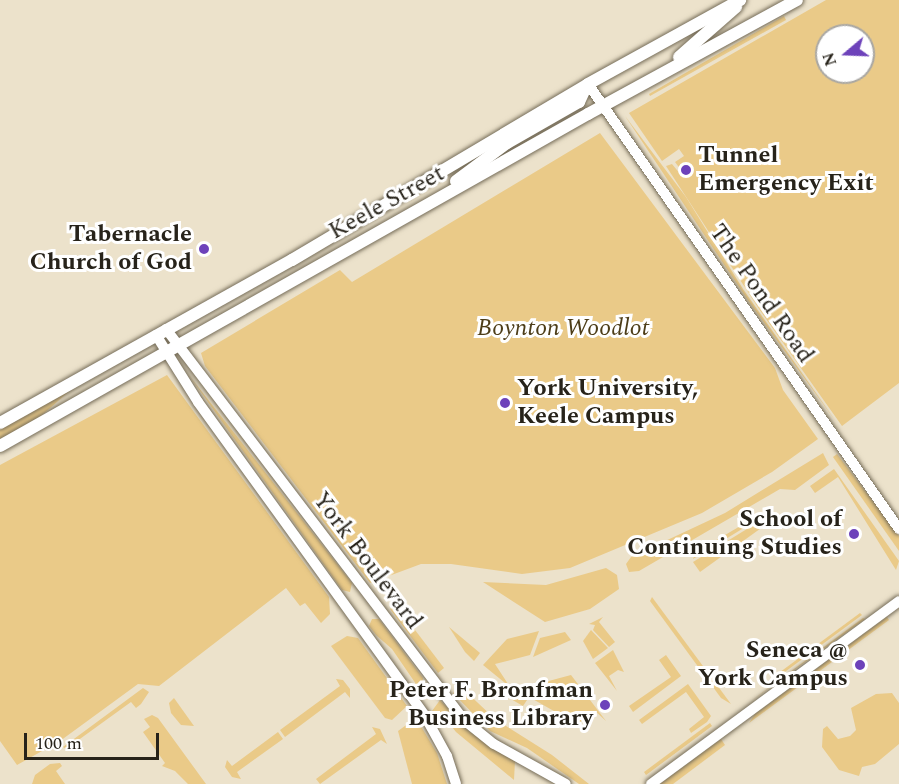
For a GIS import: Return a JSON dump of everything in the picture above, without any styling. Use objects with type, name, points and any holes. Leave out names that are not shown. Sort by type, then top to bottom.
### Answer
[{"type":"main road","name":"Keele Street","points":[[0,423],[292,260],[588,84],[742,0]]},
{"type":"main road","points":[[603,106],[614,93],[681,56],[742,0]]},
{"type":"main road","name":"Keele Street","points":[[0,446],[426,205],[797,0]]},
{"type":"main road","points":[[426,205],[507,143],[579,102],[588,84]]},
{"type":"street","name":"The Pond Road","points":[[588,84],[899,529]]},
{"type":"street","name":"York Boulevard","points":[[161,332],[178,345],[464,720],[494,744],[566,784]]},
{"type":"street","name":"York Boulevard","points":[[161,332],[165,352],[425,716],[447,756],[456,784]]},
{"type":"street","points":[[651,784],[899,602]]},
{"type":"green space","points":[[826,0],[899,0],[899,383],[842,426],[759,309],[666,166],[672,164],[681,175],[693,165],[681,170],[675,162],[684,156],[679,149],[662,161],[629,113]]},
{"type":"green space","points":[[784,16],[786,20],[650,96],[649,94]]},
{"type":"green space","points":[[625,116],[686,197],[743,289],[837,423],[749,302]]},
{"type":"green space","name":"Boynton Woodlot","points":[[600,133],[775,368],[783,390],[818,439],[772,472],[702,513],[570,568],[522,574],[451,564],[421,564],[370,583],[205,366],[201,353],[340,270],[352,282]]},
{"type":"green space","points":[[188,374],[352,583],[350,592],[342,590]]},
{"type":"green space","points":[[167,375],[329,597],[330,614],[321,623],[305,603],[300,606],[286,588],[159,686],[138,684],[60,741],[17,765],[0,741],[0,465]]},
{"type":"green space","points":[[74,387],[41,416],[0,441],[0,429]]},
{"type":"green space","points":[[823,453],[829,465],[795,490],[780,489],[639,571],[629,572],[626,564],[631,557],[725,513]]},
{"type":"green space","points":[[837,454],[899,536],[899,551],[833,457]]},
{"type":"green space","points":[[834,469],[899,561],[896,570],[838,477],[815,493],[810,486]]},
{"type":"green space","points":[[754,518],[760,518],[693,559],[696,552]]},
{"type":"green space","points":[[760,521],[764,526],[700,572],[693,562]]},
{"type":"green space","points":[[606,568],[617,575],[619,589],[590,609],[545,622],[483,582],[546,585]]},
{"type":"green space","points":[[652,597],[731,704],[721,698],[650,601]]},
{"type":"green space","points":[[396,605],[444,668],[438,673],[390,609]]},
{"type":"green space","points":[[860,613],[862,615],[774,680],[772,678]]},
{"type":"green space","points":[[603,617],[599,622],[615,642],[609,647],[593,630],[595,625],[589,624]]},
{"type":"green space","points":[[887,617],[889,620],[749,723],[755,714]]},
{"type":"green space","points":[[863,618],[865,619],[751,701]]},
{"type":"green space","points":[[372,619],[379,619],[423,678],[422,685],[416,684],[392,649],[369,626]]},
{"type":"green space","points":[[449,627],[480,653],[474,661],[465,652]]},
{"type":"green space","points":[[591,630],[608,648],[593,659],[583,641]]},
{"type":"green space","points":[[539,631],[530,655],[495,664],[510,687],[483,665],[507,639]]},
{"type":"green space","points":[[565,632],[571,640],[533,657],[540,638]]},
{"type":"green space","points":[[347,636],[358,638],[407,706],[392,720],[385,718],[331,646]]},
{"type":"green space","points":[[613,650],[624,672],[618,670],[609,676],[617,691],[595,663]]},
{"type":"green space","points":[[666,655],[681,676],[633,712],[629,706],[671,677],[659,660]]},
{"type":"green space","points":[[571,675],[606,721],[595,711],[577,724],[529,697],[523,706],[509,698],[515,690]]},
{"type":"green space","points":[[336,679],[343,680],[350,689],[350,698],[345,692],[285,737],[280,730],[340,686]]},
{"type":"green space","points":[[688,684],[711,716],[707,722],[691,733],[689,729],[704,717],[686,692],[642,724],[639,720]]},
{"type":"green space","points":[[460,686],[495,719],[552,755],[589,784],[579,784],[527,748],[490,731],[453,693]]},
{"type":"green space","points":[[143,688],[149,692],[136,708],[131,702],[66,749],[63,747]]},
{"type":"green space","points":[[892,693],[899,703],[899,744],[875,764],[862,767],[859,776],[839,770],[822,747],[823,729],[827,726],[838,739],[850,736],[856,730],[851,708],[876,694]]},
{"type":"green space","points":[[174,698],[194,726],[181,725],[171,713],[169,703]]},
{"type":"green space","points":[[440,700],[470,732],[515,761],[514,780],[456,732],[445,718],[441,721],[432,711]]},
{"type":"green space","points":[[152,715],[158,718],[206,784],[188,784],[175,771],[162,766],[165,763],[143,732],[150,727],[144,719]]},
{"type":"green space","points":[[416,718],[437,753],[447,784],[412,784],[398,731]]},
{"type":"green space","points":[[710,723],[712,726],[646,775],[644,772]]},
{"type":"green space","points":[[372,727],[380,729],[387,744],[381,740],[320,784],[316,779],[376,734]]},
{"type":"green space","points":[[278,732],[283,739],[237,772],[241,779],[232,777],[225,767],[227,760],[232,766]]},
{"type":"green space","points":[[721,739],[725,745],[673,784],[660,784]]},
{"type":"green space","points":[[60,763],[62,766],[56,771],[65,784],[32,784],[35,775],[50,764]]},
{"type":"place","name":"Tunnel Emergency Exit","points":[[686,170]]},
{"type":"place","name":"Tabernacle Church of God","points":[[204,249]]},
{"type":"place","name":"York University, Keele Campus","points":[[505,403]]},
{"type":"place","name":"School of Continuing Studies","points":[[854,534]]},
{"type":"place","name":"Seneca @ York Campus","points":[[860,665]]},
{"type":"place","name":"Peter F. Bronfman Business Library","points":[[605,705]]}]
